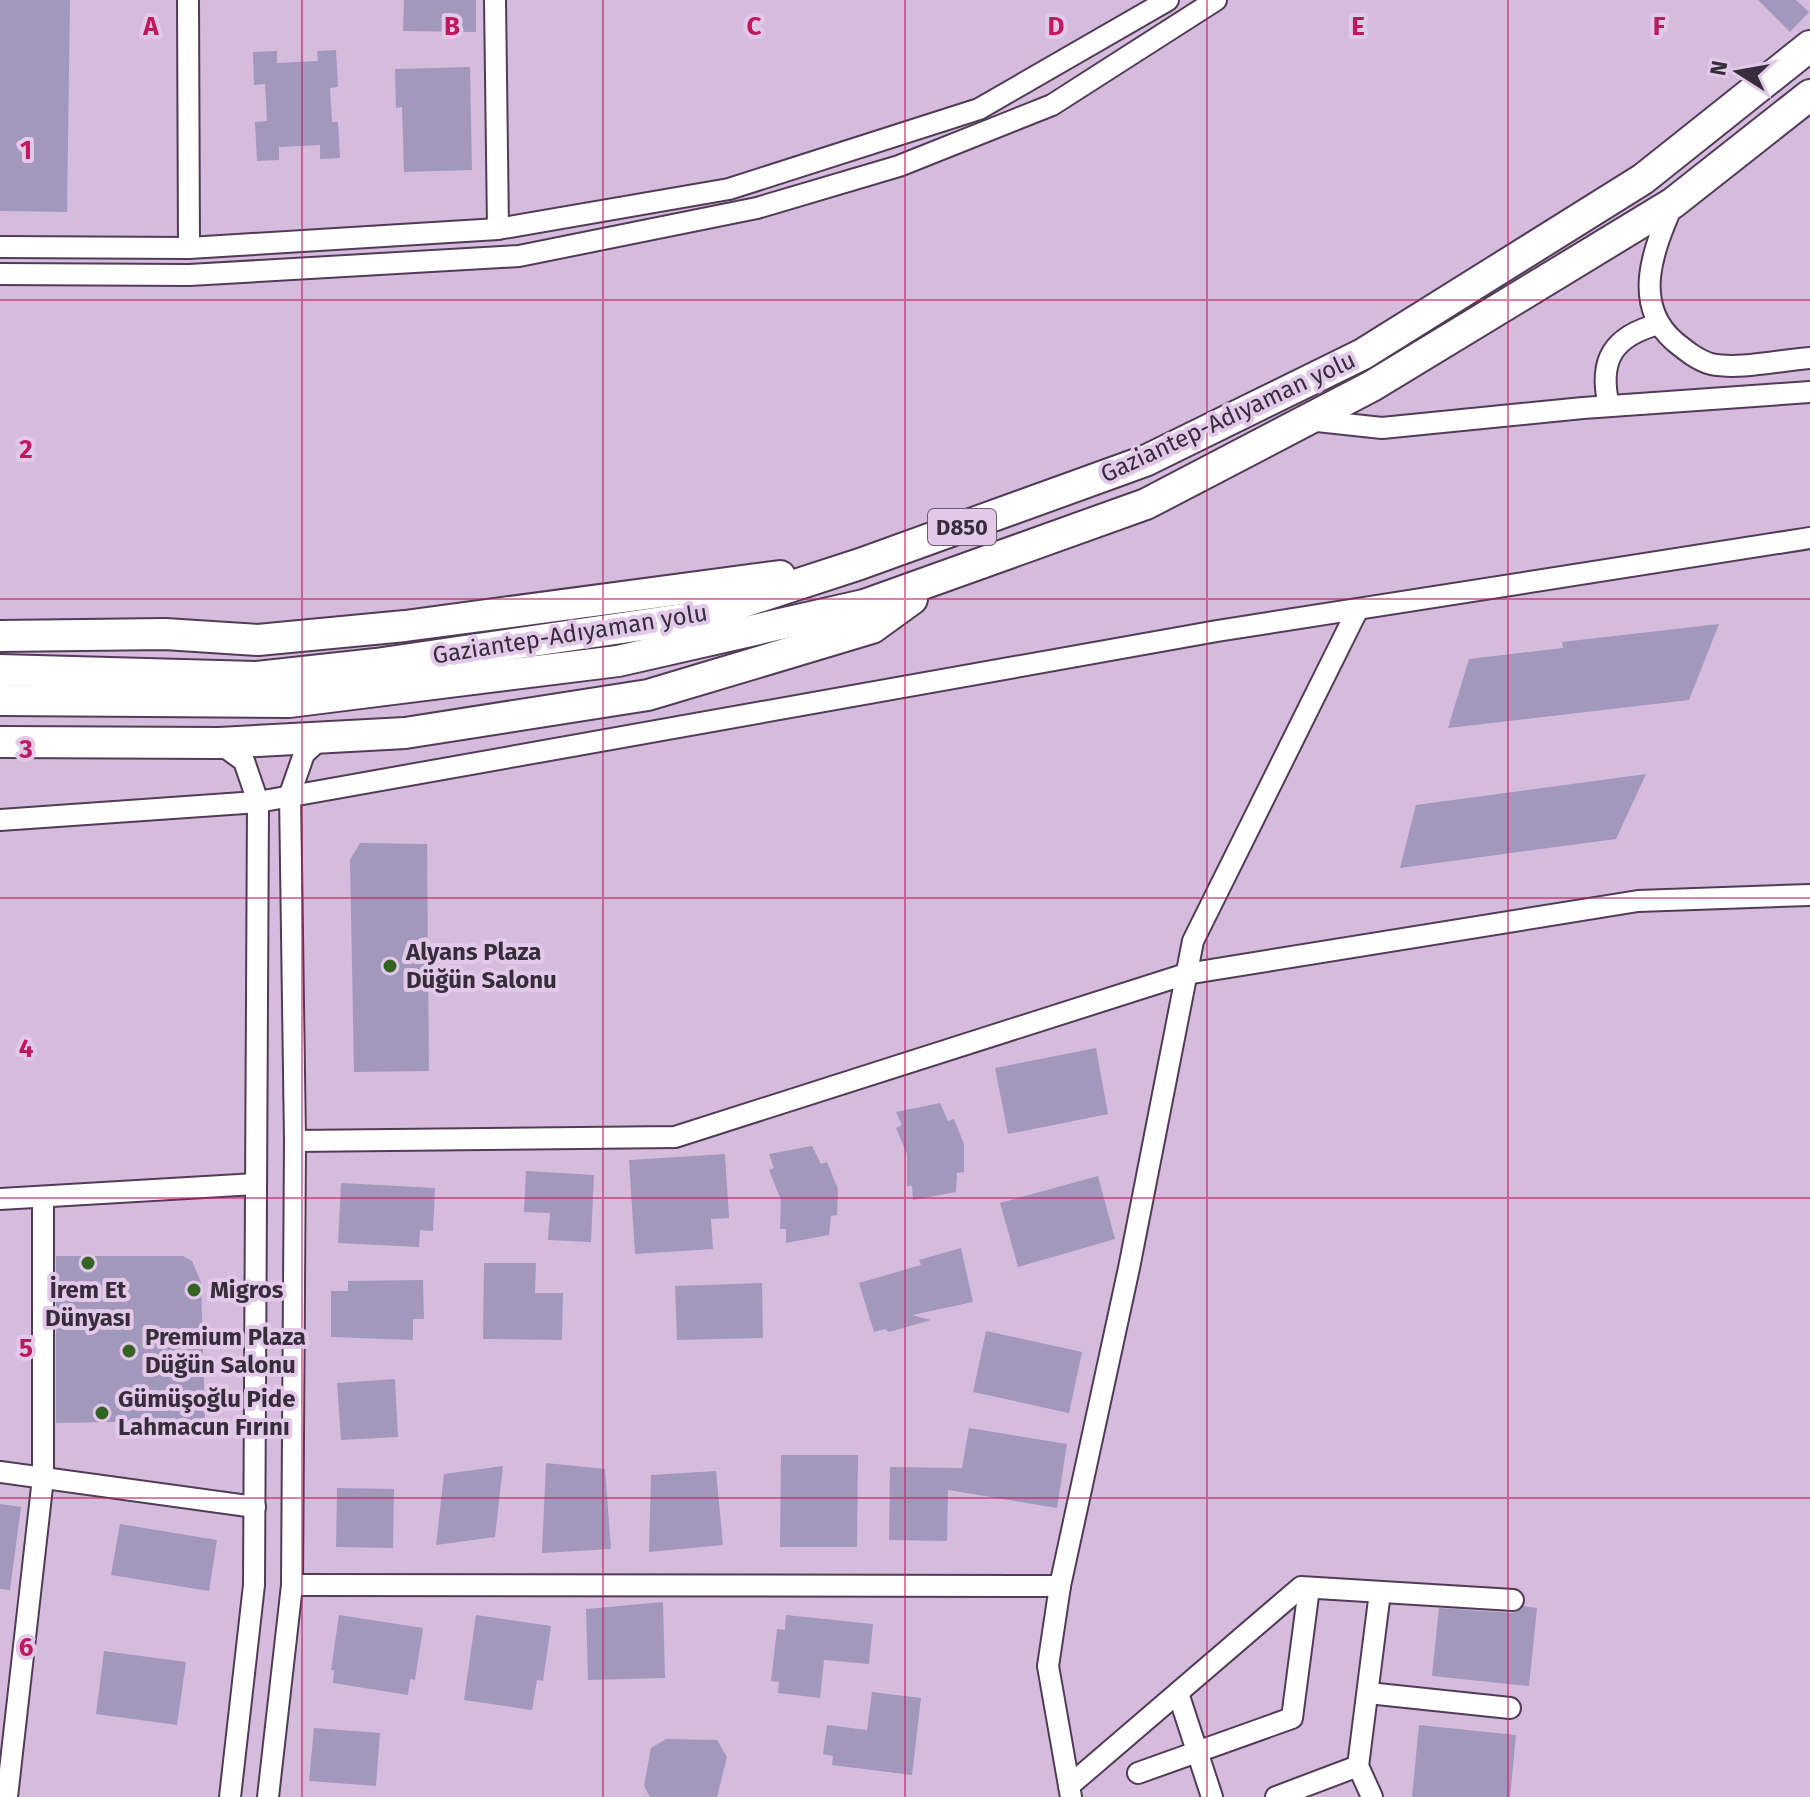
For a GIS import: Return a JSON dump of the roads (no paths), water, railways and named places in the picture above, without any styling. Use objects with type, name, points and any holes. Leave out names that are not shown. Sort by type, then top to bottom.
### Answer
[{"type":"highway","name":"Gaziantep-Adıyaman yolu","points":[[0,670],[257,677],[376,664],[697,617],[830,571],[860,564],[1145,461],[1363,354],[1643,179],[1810,46]]},
{"type":"highway","name":"Gaziantep-Adıyaman yolu","points":[[0,700],[289,702],[417,688],[618,661],[864,605],[1146,504],[1372,386],[1673,203],[1810,95]]},
{"type":"highway","points":[[0,636],[165,634],[258,640],[405,626],[700,584],[830,571]]},
{"type":"highway","points":[[0,742],[219,743],[405,733],[648,695],[872,628],[941,578]]},
{"type":"street","points":[[188,0],[189,248]]},
{"type":"street","points":[[495,0],[498,229]]},
{"type":"street","points":[[0,247],[189,248],[498,229],[729,189],[979,109],[1168,0]]},
{"type":"street","points":[[0,274],[189,275],[519,256],[757,208],[899,166],[1052,105],[1216,0]]},
{"type":"street","points":[[1673,203],[1654,247],[1651,272],[1649,291],[1659,324],[1684,349],[1710,363],[1810,358]]},
{"type":"street","points":[[1609,406],[1605,370],[1616,347],[1643,328],[1659,324]]},
{"type":"street","points":[[1308,420],[1382,428],[1609,406],[1810,392]]},
{"type":"street","points":[[0,820],[258,802],[1358,609],[1810,538]]},
{"type":"street","points":[[1070,1792],[1048,1666],[1060,1586],[1129,1268],[1193,941],[1358,609]]},
{"type":"street","points":[[268,1797],[292,1585],[295,1141],[290,794],[304,754],[321,738]]},
{"type":"street","points":[[219,743],[244,761],[258,802],[254,1585],[230,1797]]},
{"type":"street","points":[[295,1141],[675,1137],[1186,974],[1638,901],[1810,895]]},
{"type":"street","points":[[0,1199],[256,1184]]},
{"type":"street","points":[[7,1797],[43,1478],[43,1197]]},
{"type":"street","points":[[0,1472],[255,1507]]},
{"type":"street","points":[[292,1585],[1060,1586]]},
{"type":"street","points":[[1070,1792],[1301,1587],[1513,1600]]},
{"type":"street","points":[[1138,1773],[1292,1718],[1309,1588]]},
{"type":"street","points":[[1372,1797],[1358,1766],[1380,1592]]},
{"type":"street","points":[[1178,1693],[1212,1797]]},
{"type":"street","points":[[1368,1693],[1510,1708]]},
{"type":"street","points":[[1276,1797],[1358,1766]]},
{"type":"place","name":"Alyans Plaza Düğün Salonu","points":[[390,966]]},
{"type":"place","name":"İrem Et Dünyası","points":[[88,1263]]},
{"type":"place","name":"Migros","points":[[194,1290]]},
{"type":"place","name":"Premium Plaza Düğün Salonu","points":[[129,1351]]},
{"type":"place","name":"Gümüşoğlu Pide Lahmacun Fırını","points":[[102,1413]]}]
